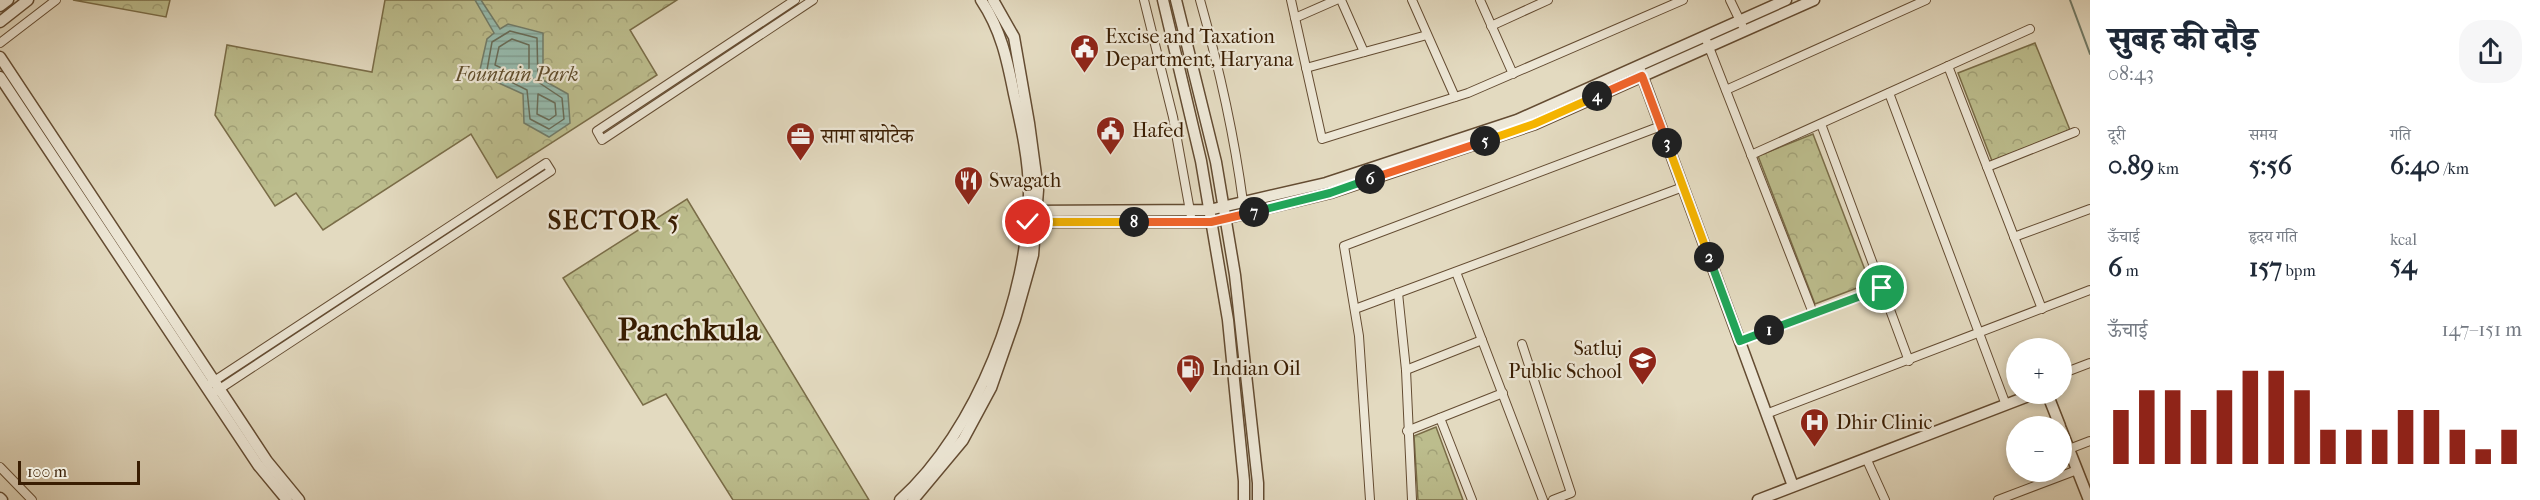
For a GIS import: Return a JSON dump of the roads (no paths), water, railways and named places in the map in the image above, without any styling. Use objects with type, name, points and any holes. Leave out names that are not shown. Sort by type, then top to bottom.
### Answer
[{"type":"street","points":[[0,6],[8,0]]},
{"type":"street","points":[[0,22],[28,0]]},
{"type":"street","points":[[0,43],[56,0]]},
{"type":"street","points":[[795,0],[597,131],[602,140],[813,0]]},
{"type":"street","points":[[981,0],[1004,44],[1017,84]]},
{"type":"street","points":[[913,500],[963,440],[991,388],[1015,319],[1033,255],[1032,216],[1014,37],[993,0]]},
{"type":"street","points":[[1144,0],[1173,117],[1192,222]]},
{"type":"street","points":[[1163,0],[1201,161],[1228,320],[1244,500]]},
{"type":"street","points":[[1176,0],[1216,162],[1226,219],[1235,275],[1258,500]]},
{"type":"street","points":[[1200,0],[1226,105],[1243,202]]},
{"type":"street","points":[[1291,0],[1322,139],[1455,98],[1683,0]]},
{"type":"street","points":[[1295,18],[1336,0]]},
{"type":"street","points":[[1341,0],[1364,52]]},
{"type":"street","points":[[1412,0],[1455,98]]},
{"type":"street","points":[[1480,0],[1513,74]]},
{"type":"street","points":[[1491,26],[1548,0]]},
{"type":"street","points":[[1730,0],[1742,26]]},
{"type":"street","points":[[1742,26],[1786,0]]},
{"type":"street","points":[[1032,216],[1211,222],[1330,193],[1523,128],[1641,71],[1742,26],[1814,0]]},
{"type":"street","points":[[1726,90],[1926,0]]},
{"type":"street","points":[[1751,154],[2030,29]]},
{"type":"street","points":[[1306,68],[1427,35]]},
{"type":"street","points":[[1707,42],[1813,313]]},
{"type":"street","points":[[0,57],[212,388],[258,465],[287,500]]},
{"type":"street","points":[[1948,66],[2042,309]]},
{"type":"street","points":[[1032,216],[1209,210],[1326,183],[1506,124],[1641,71]]},
{"type":"street","points":[[1641,71],[1793,486]]},
{"type":"street","points":[[0,77],[212,388],[299,500]]},
{"type":"street","points":[[1758,500],[2006,405],[1889,93]]},
{"type":"street","points":[[1821,124],[1909,361]]},
{"type":"street","points":[[1370,500],[1355,309],[1344,246],[1661,126]]},
{"type":"street","points":[[1987,167],[2075,132]]},
{"type":"street","points":[[212,388],[539,173]]},
{"type":"street","points":[[1355,309],[1683,187]]},
{"type":"street","points":[[2014,237],[2090,209]]},
{"type":"street","points":[[900,500],[914,487],[955,435],[982,385],[1010,308],[1025,255],[1032,216]]},
{"type":"street","points":[[1456,272],[1543,500]]},
{"type":"street","points":[[1740,341],[1882,288]]},
{"type":"street","points":[[1766,414],[2090,290]]},
{"type":"street","points":[[1398,293],[1406,370],[1407,431],[1412,500]]},
{"type":"street","points":[[1406,370],[1482,340]]},
{"type":"street","points":[[1522,344],[1571,493],[1553,500]]},
{"type":"street","points":[[2072,370],[2090,363]]},
{"type":"street","points":[[1407,431],[1503,393]]},
{"type":"street","points":[[1440,418],[1472,500]]},
{"type":"street","points":[[2072,448],[2090,441]]},
{"type":"street","points":[[2072,457],[2089,500]]},
{"type":"street","points":[[1866,458],[1885,500]]},
{"type":"street","points":[[0,467],[33,500]]},
{"type":"street","points":[[1998,500],[2077,470]]},
{"type":"water","points":[[475,0],[481,0],[500,29],[508,24],[543,33],[543,80],[568,94],[570,123],[549,137],[524,123],[523,94],[479,74],[487,39],[494,33]]},
{"type":"waterway","points":[[2070,0],[2090,54]]},
{"type":"place","name":"Excise and Taxation Department, Haryana","points":[[1084,74]]},
{"type":"place","name":"Hafed","points":[[1111,156]]},
{"type":"place","name":"सामा बायोटेक","points":[[800,162]]},
{"type":"place","name":"Swagath","points":[[968,206]]},
{"type":"place","name":"Satluj Public School","points":[[1643,386]]},
{"type":"place","name":"Indian Oil","points":[[1191,394]]},
{"type":"place","name":"Dhir Clinic","points":[[1815,448]]},
{"type":"district","name":"SECTOR 5","points":[[614,220]]},
{"type":"district","name":"Panchkula","points":[[689,329]]},
{"type":"park label","name":"Fountain Park","points":[[517,74]]}]
